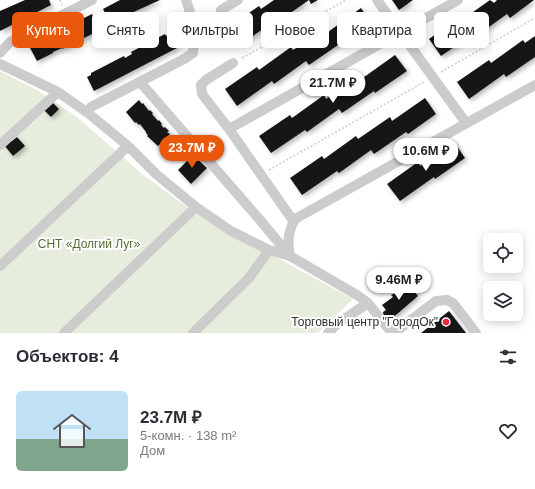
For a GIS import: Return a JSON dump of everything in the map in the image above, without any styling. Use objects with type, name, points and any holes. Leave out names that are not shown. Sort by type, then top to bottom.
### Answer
[{"type":"street","points":[[0,53],[10,42],[92,0]]},
{"type":"street","points":[[91,107],[193,53],[194,38],[192,16],[186,0]]},
{"type":"street","points":[[221,10],[238,0]]},
{"type":"street","points":[[377,0],[386,12]]},
{"type":"street","points":[[426,19],[458,0]]},
{"type":"street","points":[[229,129],[374,48]]},
{"type":"street","points":[[412,48],[466,123]]},
{"type":"street","points":[[233,63],[206,80],[201,85],[202,94],[229,129],[294,222]]},
{"type":"street","points":[[0,64],[58,92],[88,113],[128,146],[156,174],[196,207],[231,231],[269,250],[290,256],[368,303],[393,333],[436,301],[441,300],[453,303],[476,333]]},
{"type":"street","points":[[140,82],[290,256]]},
{"type":"street","points":[[290,256],[288,244],[290,229],[295,219],[535,85]]},
{"type":"street","points":[[0,145],[58,92]]},
{"type":"street","points":[[0,266],[128,146]]},
{"type":"street","points":[[64,333],[196,207]]},
{"type":"street","points":[[193,333],[249,278],[269,250]]},
{"type":"street","points":[[328,333],[337,324],[368,303]]},
{"type":"path","points":[[233,63],[346,0]]},
{"type":"path","points":[[261,175],[535,18]]},
{"type":"green space","name":"СНТ «Долгий Луг»","points":[[0,71],[37,90],[77,117],[141,173],[180,202],[235,238],[276,257],[353,299],[318,333],[0,333]]},
{"type":"building","points":[[25,0],[49,0],[51,5],[37,12],[12,12],[12,25],[0,31],[0,11]]},
{"type":"building","points":[[120,0],[160,0],[134,12],[104,12],[103,9]]},
{"type":"building","points":[[274,0],[309,0],[292,12],[261,12],[261,30],[253,36],[253,12],[250,12],[259,6],[261,9]]},
{"type":"building","points":[[309,0],[318,0],[311,4]]},
{"type":"building","points":[[392,0],[413,0],[399,10]]},
{"type":"building","points":[[490,0],[494,3],[497,0],[534,0],[510,18],[507,14],[489,27],[489,12],[473,12]]},
{"type":"building","points":[[361,8],[364,12],[356,12]]},
{"type":"building","points":[[92,14],[92,34],[84,38],[84,18]]},
{"type":"building","points":[[337,25],[337,46],[309,65],[306,61],[274,84],[272,81],[237,106],[225,89],[257,67],[259,70],[290,48],[293,50],[296,48],[329,48],[329,31]]},
{"type":"building","points":[[165,34],[167,36],[167,48],[177,48],[94,91],[87,77],[91,75],[91,73],[124,56],[125,58],[132,54],[131,52],[139,48],[159,48],[159,37]]},
{"type":"building","points":[[434,35],[434,46],[429,39]]},
{"type":"building","points":[[535,36],[535,57],[506,77],[504,74],[469,99],[457,82],[489,60],[491,63],[523,40],[525,43]]},
{"type":"building","points":[[30,48],[62,48],[53,52],[37,61]]},
{"type":"building","points":[[435,48],[453,48],[441,56]]},
{"type":"building","points":[[395,55],[407,71],[342,113],[339,109],[307,132],[305,130],[271,153],[259,136],[290,115],[292,118],[324,95],[326,99],[358,76],[360,80]]},
{"type":"building","points":[[425,98],[436,114],[408,134],[406,132],[374,154],[371,150],[339,173],[337,171],[302,195],[290,178],[322,156],[324,159],[356,136],[358,139],[390,117],[392,121]]},
{"type":"building","points":[[139,100],[149,111],[150,110],[153,113],[152,114],[162,124],[161,125],[169,131],[167,132],[170,134],[158,146],[147,136],[148,135],[140,124],[135,123],[126,112]]},
{"type":"building","points":[[51,101],[59,109],[51,117],[43,109]]},
{"type":"building","points":[[17,137],[25,146],[13,156],[4,145],[11,139],[12,141]]},
{"type":"building","points":[[454,142],[465,158],[435,179],[434,177],[400,201],[387,184],[418,162],[420,166]]},
{"type":"building","points":[[193,155],[207,168],[191,184],[178,170]]},
{"type":"building","points":[[406,282],[418,296],[389,321],[384,318],[383,312],[386,310],[382,305],[393,297],[391,295],[398,292],[397,290]]},
{"type":"building","name":"Торговый центр \"ГородОк\"","points":[[449,311],[466,333],[421,333]]},
{"type":"place","name":"Торговый центр \"ГородОк\"","points":[[446,322]]}]
